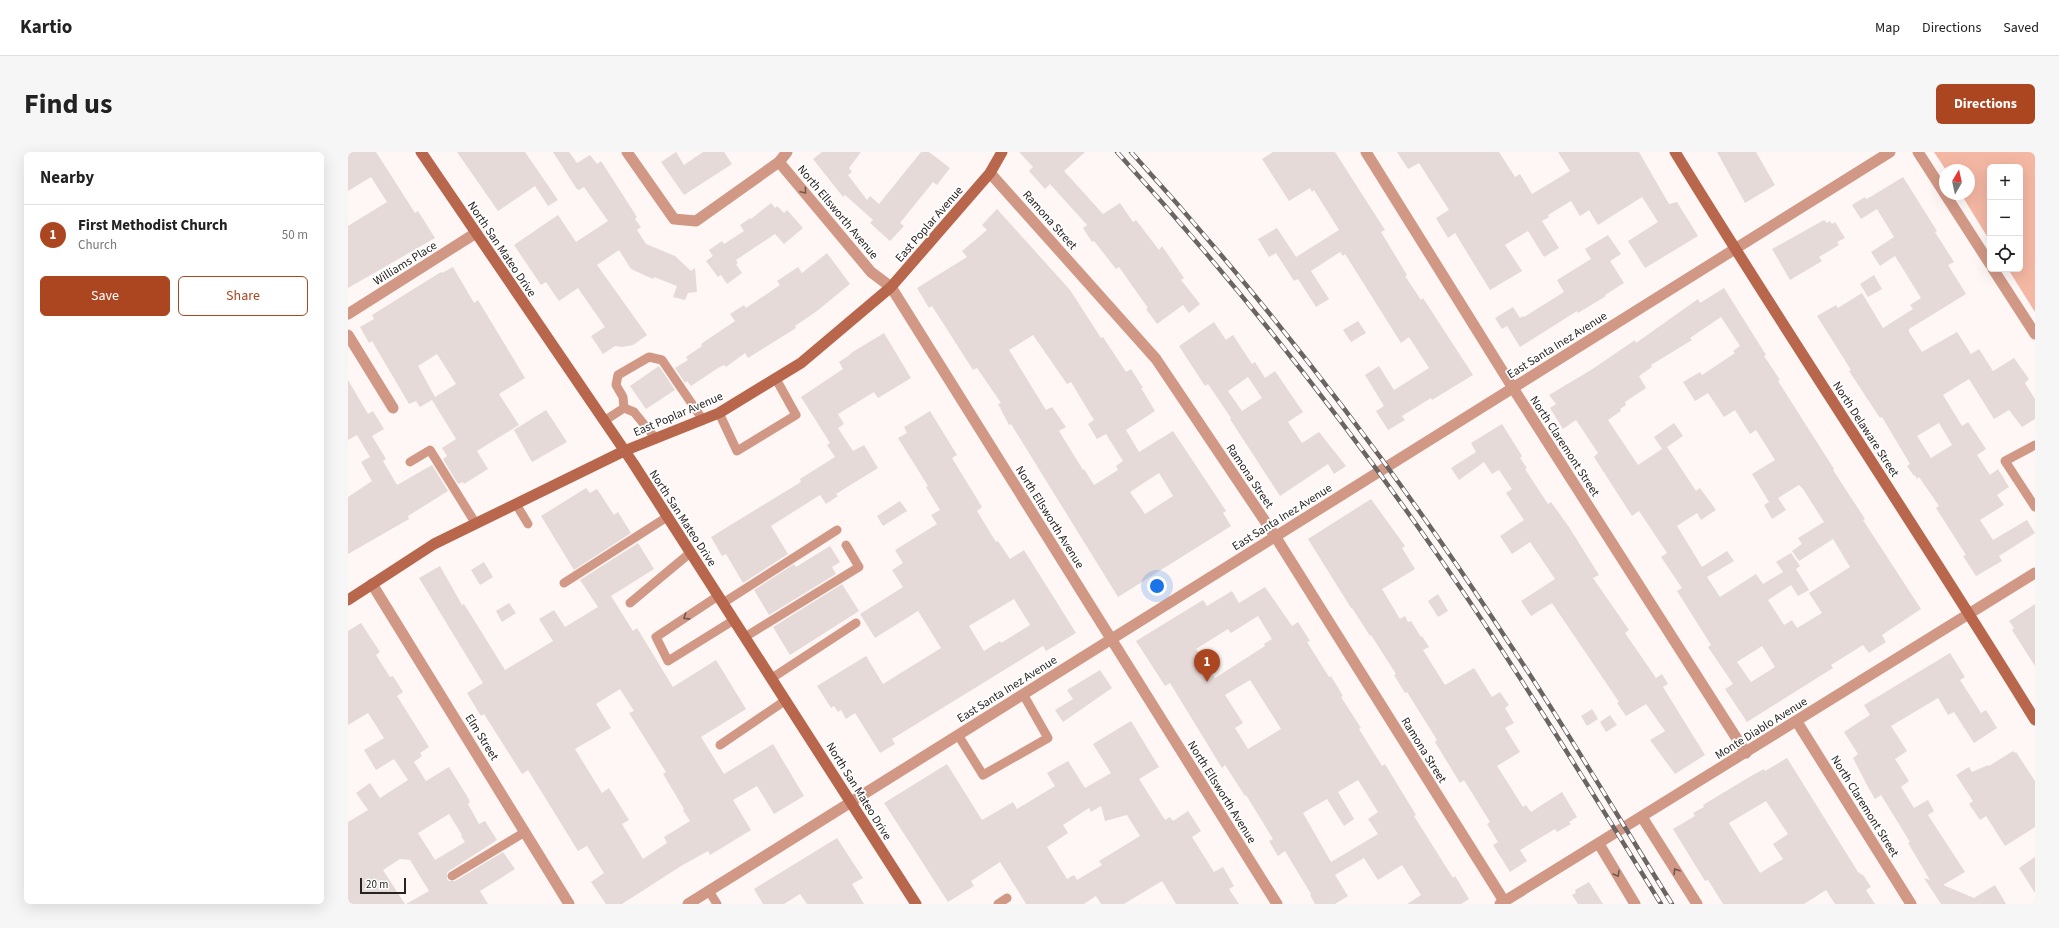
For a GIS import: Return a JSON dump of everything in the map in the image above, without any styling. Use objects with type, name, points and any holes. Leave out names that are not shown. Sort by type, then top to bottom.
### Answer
[{"type":"main road","name":"North San Mateo Drive","points":[[421,152],[624,451],[772,678],[916,904]]},
{"type":"main road","name":"East Poplar Avenue","points":[[348,600],[434,544],[624,451],[719,413],[801,363],[891,287],[990,173],[1002,152]]},
{"type":"main road","name":"North Delaware Street","points":[[1675,152],[1735,249],[1970,614],[2035,720]]},
{"type":"street","points":[[627,152],[674,219],[696,221],[779,162],[787,152]]},
{"type":"street","name":"North Claremont Street","points":[[1366,152],[1513,388],[1746,753]]},
{"type":"street","name":"East Santa Inez Avenue","points":[[688,904],[1890,152]]},
{"type":"street","points":[[1918,152],[1939,185]]},
{"type":"street","name":"North Ellsworth Avenue","points":[[779,162],[871,272],[891,287],[1277,904]]},
{"type":"street","name":"Ramona Street","points":[[990,173],[1156,359],[1275,536],[1502,903]]},
{"type":"street","points":[[1949,200],[1987,259]]},
{"type":"street","name":"Williams Place","points":[[348,314],[476,233]]},
{"type":"street","points":[[1995,272],[2035,334]]},
{"type":"street","points":[[348,335],[393,408]]},
{"type":"street","name":"Monte Diablo Avenue","points":[[1502,903],[2035,574]]},
{"type":"street","name":"Elm Street","points":[[372,584],[569,904]]},
{"type":"street","name":"North Claremont Street","points":[[1797,722],[1911,904]]},
{"type":"street","points":[[1642,817],[1697,904]]},
{"type":"street","points":[[1599,844],[1635,904]]},
{"type":"lane","points":[[624,408],[623,397],[616,385],[618,375],[649,357],[662,360],[703,420]]},
{"type":"lane","points":[[719,413],[737,451],[796,415],[776,379]]},
{"type":"lane","points":[[604,421],[624,408]]},
{"type":"lane","points":[[624,408],[634,412],[656,439]]},
{"type":"lane","points":[[2035,445],[2005,461],[2035,507]]},
{"type":"lane","points":[[410,462],[430,450],[476,524]]},
{"type":"lane","points":[[516,504],[528,524]]},
{"type":"lane","points":[[564,583],[667,517]]},
{"type":"lane","points":[[734,620],[668,661],[656,637],[721,600],[837,530]]},
{"type":"lane","points":[[745,637],[858,567],[846,545]]},
{"type":"lane","points":[[630,603],[690,553]]},
{"type":"lane","points":[[772,678],[856,623]]},
{"type":"lane","points":[[958,735],[983,775],[1048,738],[1023,694]]},
{"type":"lane","points":[[720,745],[786,700]]},
{"type":"lane","points":[[452,876],[525,832]]},
{"type":"lane","points":[[709,891],[717,904]]},
{"type":"lane","points":[[998,904],[1007,898]]},
{"type":"shaded area","points":[[1934,152],[2035,152],[2035,312],[2010,272],[2023,272],[2023,164],[1987,164],[1987,236],[1965,200],[1975,200],[1975,164],[1942,164]]},
{"type":"building","points":[[348,152],[376,152],[415,213],[418,211],[435,238],[348,288],[348,226],[387,202],[371,177],[348,191]]},
{"type":"building","points":[[457,152],[525,152],[558,200],[548,206],[535,186],[498,211]]},
{"type":"building","points":[[553,152],[569,152],[577,163],[590,155],[597,164],[601,161],[637,217],[635,219],[641,227],[637,230],[646,244],[675,256],[691,271],[695,268],[697,292],[688,293],[685,300],[673,297],[677,286],[654,277],[653,279],[631,269],[619,250],[597,265],[647,335],[633,345],[622,347],[615,346],[603,354],[591,336],[605,327],[578,288],[559,301],[546,282],[541,285],[514,245],[558,215],[576,242],[608,221],[584,187],[579,190],[576,188]]},
{"type":"building","points":[[676,152],[684,165],[703,152],[724,152],[732,164],[684,195],[661,162]]},
{"type":"building","points":[[822,152],[861,152],[849,168],[852,172],[848,175],[867,200],[870,196],[879,204],[921,152],[929,152],[950,168],[937,185],[933,182],[900,223],[904,226],[890,241],[870,223],[873,220],[845,195],[843,197],[813,159]]},
{"type":"building","points":[[1019,152],[1085,152],[1064,171],[1103,214],[1120,203],[1133,222],[1136,220],[1159,250],[1162,246],[1184,278],[1181,280],[1200,304],[1189,313],[1183,305],[1157,324],[1146,309],[1148,308],[1119,267],[1116,269],[1094,241],[1092,242],[1083,228],[1087,225],[1050,184],[1045,189],[1029,171],[1033,167]]},
{"type":"building","points":[[1273,152],[1335,152],[1385,230],[1381,232],[1407,275],[1405,276],[1421,300],[1423,298],[1473,375],[1402,416],[1405,420],[1388,430],[1376,411],[1384,406],[1365,375],[1379,366],[1394,390],[1429,368],[1409,337],[1401,343],[1345,254],[1343,256],[1340,252],[1311,271],[1329,299],[1316,307],[1298,279],[1294,281],[1276,253],[1269,257],[1258,239],[1277,228],[1296,257],[1339,230],[1314,190],[1312,192],[1310,188],[1289,201],[1262,159]]},
{"type":"building","points":[[1397,152],[1499,152],[1515,177],[1520,174],[1532,194],[1570,171],[1558,152],[1639,152],[1669,204],[1677,202],[1698,236],[1645,268],[1628,241],[1658,222],[1642,197],[1598,225],[1589,210],[1580,216],[1571,201],[1548,215],[1549,217],[1542,221],[1559,248],[1544,257],[1528,231],[1505,245],[1522,271],[1490,290],[1455,233],[1448,238],[1436,218],[1449,210],[1419,163],[1408,169]]},
{"type":"building","points":[[1717,152],[1756,152],[1775,185],[1745,203]]},
{"type":"building","points":[[1903,177],[1937,231],[1935,232],[1954,262],[1948,265],[1966,294],[1909,329],[1909,332],[1922,352],[1957,332],[1971,354],[1979,349],[1993,371],[2014,358],[2029,379],[2025,383],[2035,399],[2035,419],[2022,427],[2009,410],[1994,419],[1969,379],[1943,395],[1962,426],[1968,422],[1986,449],[1977,455],[1990,475],[1998,469],[2009,487],[1997,495],[2004,505],[1980,520],[1993,540],[2027,520],[2035,533],[1999,556],[2002,561],[1976,576],[1963,556],[1966,555],[1936,508],[1939,506],[1919,477],[1917,479],[1907,466],[1910,464],[1882,417],[1880,418],[1849,371],[1851,370],[1817,316],[1836,305],[1838,308],[1862,293],[1883,328],[1913,309],[1910,305],[1921,298],[1895,256],[1880,266],[1871,252],[1894,237],[1877,209],[1861,219],[1852,205],[1865,197],[1866,199]],"holes":[[[1939,423],[1952,445],[1931,458],[1917,436]]]},
{"type":"building","points":[[771,203],[775,208],[777,206],[784,213],[787,210],[803,228],[784,244],[775,234],[736,260],[738,263],[736,264],[742,273],[727,284],[721,275],[718,277],[706,261],[713,256],[709,250],[722,241],[724,244],[744,231],[740,225],[750,218],[751,219]]},
{"type":"building","points":[[997,209],[1070,290],[1101,338],[1103,337],[1126,372],[1131,369],[1155,411],[1126,430],[1139,452],[1173,431],[1226,511],[1223,513],[1231,526],[1118,597],[1011,424],[1009,425],[998,404],[1001,403],[977,368],[973,370],[932,306],[929,308],[917,288],[967,257],[962,251],[987,230],[982,225]],"holes":[[[1033,335],[1067,384],[1071,382],[1094,420],[1088,424],[1097,439],[1106,434],[1123,461],[1116,466],[1118,470],[1094,485],[1059,431],[1066,427],[1052,407],[1046,410],[1009,350]],[[1159,473],[1173,496],[1145,514],[1130,492]]]},
{"type":"building","points":[[1824,220],[1827,223],[1830,221],[1832,224],[1835,222],[1845,238],[1837,242],[1839,245],[1819,257],[1822,261],[1790,280],[1772,249]]},
{"type":"building","points":[[1608,235],[1621,254],[1610,261],[1624,283],[1605,295],[1606,296],[1578,313],[1577,311],[1520,347],[1507,326],[1502,329],[1495,318],[1513,307],[1520,318],[1523,316],[1524,317],[1564,292],[1557,280],[1591,259],[1585,249]]},
{"type":"building","points":[[827,253],[850,284],[817,311],[795,326],[796,328],[748,358],[745,353],[726,367],[724,365],[718,368],[691,386],[687,381],[685,383],[675,368],[688,360],[686,357],[702,346],[701,344],[735,321],[730,314],[744,305],[746,308],[780,285],[777,281],[798,267],[802,273]]},
{"type":"building","points":[[453,267],[474,303],[478,300],[525,378],[499,394],[519,425],[477,451],[488,469],[464,484],[463,482],[458,484],[443,459],[447,456],[442,448],[456,439],[432,400],[420,407],[416,401],[409,404],[372,341],[369,343],[360,327],[374,319],[372,315],[441,272],[442,273]],"holes":[[[437,354],[456,384],[435,397],[418,366]]]},
{"type":"building","points":[[1874,275],[1882,289],[1868,297],[1860,284]]},
{"type":"building","points":[[1724,288],[1766,355],[1764,356],[1780,380],[1778,381],[1865,519],[1863,520],[1921,609],[1882,635],[1886,642],[1869,653],[1863,645],[1831,665],[1833,668],[1747,722],[1725,689],[1733,684],[1708,647],[1711,645],[1677,591],[1682,588],[1661,557],[1667,553],[1639,511],[1632,516],[1594,457],[1598,453],[1576,420],[1563,429],[1550,408],[1556,404],[1549,395],[1591,370],[1635,340],[1636,343],[1698,299],[1700,303]],"holes":[[[1721,317],[1740,346],[1733,351],[1735,353],[1702,375],[1700,372],[1683,382],[1695,401],[1708,393],[1724,417],[1735,410],[1750,434],[1756,430],[1775,460],[1752,474],[1769,502],[1764,505],[1772,519],[1786,510],[1778,498],[1799,485],[1803,489],[1824,522],[1798,538],[1802,544],[1792,551],[1799,561],[1833,539],[1850,567],[1809,593],[1822,613],[1797,628],[1792,620],[1784,625],[1768,600],[1791,585],[1798,596],[1809,590],[1796,569],[1800,566],[1791,553],[1776,562],[1783,572],[1763,584],[1756,574],[1720,597],[1707,577],[1734,561],[1727,551],[1702,567],[1677,526],[1697,513],[1701,520],[1716,510],[1700,488],[1696,491],[1667,447],[1683,436],[1674,423],[1654,437],[1662,449],[1638,465],[1608,420],[1621,411],[1620,409],[1626,405],[1625,402],[1646,388],[1639,376],[1652,367],[1651,365],[1692,340],[1690,338]],[[1762,646],[1775,667],[1751,682],[1737,662]]]},
{"type":"building","points":[[1358,321],[1366,333],[1351,342],[1343,330]]},
{"type":"building","points":[[1214,322],[1226,340],[1233,335],[1252,364],[1255,362],[1265,378],[1275,371],[1303,412],[1288,422],[1302,443],[1319,432],[1346,466],[1334,474],[1328,464],[1280,496],[1230,419],[1231,418],[1208,384],[1205,386],[1179,346]],"holes":[[[1248,377],[1262,398],[1242,411],[1228,391]]]},
{"type":"building","points":[[884,333],[911,378],[878,398],[874,392],[838,414],[844,424],[838,428],[853,451],[864,445],[878,468],[836,494],[838,496],[826,504],[820,495],[771,526],[788,554],[743,583],[726,554],[722,556],[711,537],[801,482],[800,479],[835,457],[827,445],[830,443],[801,397],[843,369],[839,362]]},
{"type":"building","points":[[659,366],[675,390],[646,409],[630,386]]},
{"type":"building","points":[[348,380],[368,414],[373,411],[384,429],[372,436],[386,459],[383,461],[397,485],[432,465],[448,491],[408,516],[409,519],[348,554],[348,497],[372,481],[361,462],[370,457],[357,435],[348,440]]},
{"type":"building","points":[[546,410],[567,442],[532,462],[514,430]]},
{"type":"building","points":[[930,411],[957,455],[952,458],[982,507],[977,511],[996,542],[998,541],[1010,559],[1024,550],[1076,633],[1046,651],[1043,646],[892,739],[895,744],[880,753],[855,713],[846,719],[841,710],[838,712],[834,706],[831,708],[817,686],[866,656],[883,684],[941,648],[918,611],[875,638],[860,614],[903,587],[892,570],[903,563],[895,550],[937,524],[931,515],[940,510],[926,487],[928,486],[898,438],[907,433],[904,427]],"holes":[[[1014,599],[1030,625],[1001,643],[1000,641],[984,651],[969,626]]]},
{"type":"building","points":[[1502,424],[1522,456],[1520,458],[1527,468],[1525,469],[1548,504],[1551,502],[1569,527],[1599,575],[1593,578],[1629,630],[1625,633],[1656,678],[1662,674],[1668,684],[1663,687],[1705,755],[1675,774],[1650,740],[1665,731],[1646,704],[1626,716],[1617,703],[1619,702],[1552,603],[1531,616],[1521,601],[1555,579],[1530,542],[1512,554],[1500,536],[1524,520],[1506,493],[1512,489],[1499,470],[1492,474],[1484,462],[1459,480],[1451,468],[1476,452],[1471,443]]},
{"type":"building","points":[[586,488],[590,493],[597,489],[614,515],[618,512],[631,533],[574,570],[541,516]]},
{"type":"building","points":[[1371,499],[1405,546],[1402,548],[1415,569],[1382,589],[1400,619],[1405,616],[1408,622],[1411,621],[1421,637],[1422,636],[1429,647],[1423,650],[1445,685],[1474,668],[1492,697],[1500,692],[1509,705],[1505,708],[1514,723],[1505,728],[1520,752],[1497,766],[1523,807],[1526,805],[1531,812],[1562,792],[1577,817],[1569,822],[1571,824],[1557,832],[1555,829],[1520,850],[1527,861],[1510,872],[1493,845],[1498,842],[1487,824],[1490,822],[1464,780],[1460,783],[1435,742],[1437,740],[1407,692],[1405,693],[1394,675],[1396,674],[1371,635],[1370,636],[1351,608],[1308,539]]},
{"type":"building","points":[[900,501],[907,511],[883,526],[877,516]]},
{"type":"building","points":[[638,543],[654,569],[611,596],[633,631],[637,628],[673,687],[716,660],[746,709],[701,737],[724,774],[773,744],[804,796],[774,814],[757,786],[733,800],[751,830],[710,855],[708,851],[681,866],[622,904],[606,904],[591,882],[604,873],[587,846],[578,851],[528,770],[522,774],[484,714],[481,716],[467,693],[483,683],[419,578],[440,566],[462,605],[464,604],[505,670],[553,641],[539,619],[554,610],[565,627],[598,607],[580,580]],"holes":[[[620,689],[634,711],[629,713],[666,772],[663,774],[690,821],[664,837],[667,843],[643,859],[622,824],[629,820],[609,788],[602,793],[575,749],[611,728],[596,704]]]},
{"type":"building","points":[[830,546],[840,562],[832,567],[836,574],[769,615],[754,590],[794,564],[796,567]]},
{"type":"building","points":[[484,562],[493,577],[480,585],[471,570]]},
{"type":"building","points":[[842,584],[859,611],[790,655],[773,627]]},
{"type":"building","points":[[1265,587],[1292,626],[1298,622],[1310,641],[1307,642],[1343,696],[1341,697],[1361,728],[1359,729],[1382,766],[1385,764],[1416,815],[1414,816],[1453,878],[1455,876],[1469,899],[1461,904],[1407,904],[1421,895],[1402,865],[1378,880],[1364,858],[1335,875],[1348,896],[1335,904],[1315,904],[1310,895],[1311,894],[1285,851],[1278,856],[1269,841],[1273,839],[1246,795],[1245,796],[1225,765],[1222,768],[1170,683],[1165,686],[1136,641],[1203,600],[1207,606],[1232,591],[1239,603]],"holes":[[[1258,616],[1272,639],[1264,644],[1265,646],[1215,678],[1196,649],[1228,629],[1231,633]],[[1250,680],[1281,729],[1248,749],[1235,728],[1243,723],[1225,695]],[[1358,780],[1378,812],[1368,819],[1378,834],[1331,862],[1303,813],[1327,799],[1344,826],[1354,819],[1338,792]]]},
{"type":"building","points":[[1438,594],[1448,611],[1438,617],[1428,601]]},
{"type":"building","points":[[509,603],[516,613],[502,622],[496,611]]},
{"type":"building","points":[[2035,604],[2035,666],[2012,630],[2014,628],[2009,621]]},
{"type":"building","points":[[361,623],[380,652],[376,655],[390,677],[393,676],[403,692],[397,696],[429,747],[420,753],[422,756],[414,762],[426,781],[449,767],[467,796],[470,802],[468,804],[479,824],[485,821],[497,840],[449,871],[447,873],[447,879],[449,881],[455,881],[503,852],[515,869],[480,891],[488,904],[406,904],[429,891],[410,860],[400,859],[383,870],[405,904],[348,904],[348,822],[368,810],[356,793],[370,783],[380,798],[408,780],[394,759],[376,770],[364,750],[384,738],[368,713],[348,725],[348,631]],"holes":[[[449,814],[462,835],[461,836],[465,842],[435,860],[418,833]]]},
{"type":"building","points":[[1950,653],[1965,677],[1960,680],[1981,713],[1986,710],[1997,728],[1974,743],[1954,712],[1948,715],[1938,698],[1891,726],[1907,751],[1895,759],[1909,781],[1901,787],[1914,808],[1928,800],[1934,811],[1928,815],[1965,872],[1943,885],[1974,898],[1995,885],[2006,904],[1941,904],[1924,878],[1930,880],[1908,843],[1910,842],[1881,795],[1875,799],[1868,787],[1853,758],[1858,754],[1844,732],[1870,715],[1864,705]]},
{"type":"building","points":[[1100,670],[1112,688],[1063,722],[1055,710],[1073,699],[1067,690]]},
{"type":"building","points":[[1592,709],[1598,719],[1587,726],[1581,716]]},
{"type":"building","points":[[1610,715],[1617,725],[1606,732],[1600,722]]},
{"type":"building","points":[[1131,721],[1159,767],[1139,779],[1165,820],[1170,817],[1173,821],[1188,811],[1201,831],[1192,837],[1214,872],[1223,867],[1234,886],[1229,889],[1239,904],[1176,904],[1162,881],[1124,904],[1101,904],[1096,896],[1084,904],[1026,904],[1000,862],[971,881],[974,886],[948,902],[884,803],[947,764],[982,820],[1013,802],[1017,809],[1055,786],[1047,773],[1068,761],[1085,788],[1111,773],[1093,744]],"holes":[[[1101,806],[1105,821],[1127,815],[1140,836],[1099,861],[1102,865],[1077,880],[1074,875],[1067,879],[1047,847],[1068,833],[1063,825],[1089,808],[1091,812]]]},
{"type":"building","points":[[2013,751],[2015,753],[2016,752],[2035,781],[2035,827],[2005,846],[1986,816],[1980,820],[1969,804],[1973,801],[1956,775],[1969,767],[1972,772],[1988,765],[1989,766]]},
{"type":"building","points":[[1787,758],[1858,872],[1864,876],[1871,887],[1866,890],[1875,904],[1835,904],[1826,890],[1804,904],[1723,904],[1708,880],[1705,881],[1673,829],[1695,816],[1693,813],[1704,807],[1703,805],[1751,776],[1764,769],[1765,771]],"holes":[[[1766,801],[1788,834],[1773,844],[1783,859],[1760,873],[1729,823]]]},
{"type":"building","points":[[837,838],[863,878],[852,884],[864,904],[807,904],[800,894],[784,904],[763,904],[754,889]]},
{"type":"building","points":[[2035,857],[2035,893],[2019,868]]},
{"type":"building","points":[[1589,882],[1603,904],[1578,904],[1572,895],[1576,893],[1575,890]]},
{"type":"railway","points":[[1117,152],[1243,297],[1323,398],[1400,501],[1523,683],[1661,904]]},
{"type":"railway","points":[[1131,152],[1183,210],[1282,329],[1330,390],[1422,515],[1530,675],[1672,904]]},
{"type":"place","name":"First Methodist Church","points":[[1207,682]]}]
